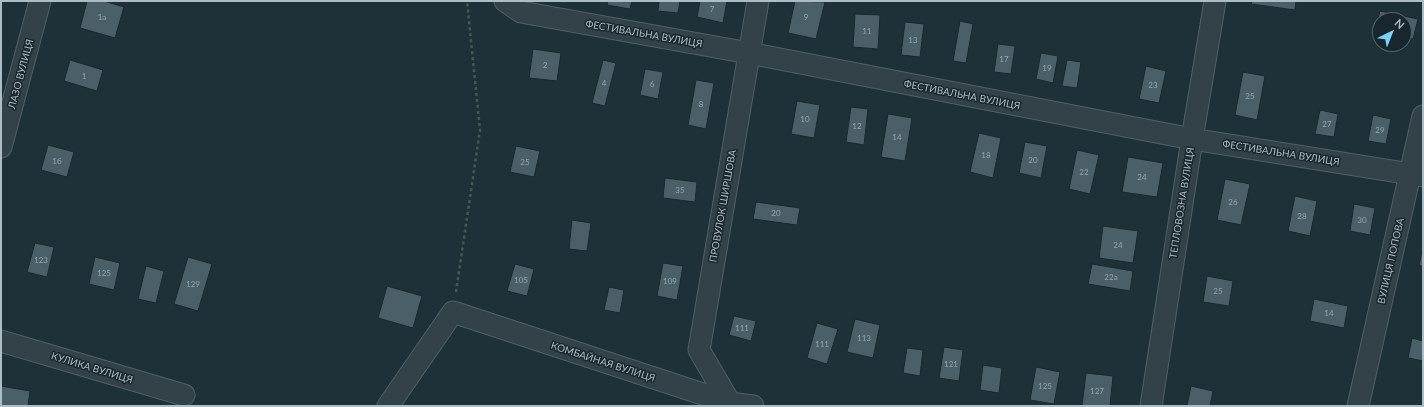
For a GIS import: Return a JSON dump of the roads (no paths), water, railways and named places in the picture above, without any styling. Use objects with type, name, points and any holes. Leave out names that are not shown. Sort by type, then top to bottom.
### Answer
[{"type":"street","name":"ЛАЗО ВУЛИЦЯ","points":[[1,147],[40,1]]},
{"type":"street","name":"ФЕСТИВАЛЬНА ВУЛИЦЯ","points":[[505,1],[521,12],[749,53],[1192,139],[1417,175]]},
{"type":"street","name":"ПРОВУЛОК ШИРШОВА","points":[[730,405],[699,350],[758,1]]},
{"type":"street","name":"ТЕПЛОВОЗНА ВУЛИЦЯ","points":[[1151,406],[1215,1]]},
{"type":"street","name":"ВУЛИЦЯ ПОПОВА","points":[[1358,406],[1417,175],[1423,116]]},
{"type":"street","name":"КОМБАЙНАЯ ВУЛИЦЯ","points":[[388,406],[453,312],[730,405],[753,406]]},
{"type":"street","name":"КУЛИКА ВУЛИЦЯ","points":[[1,340],[184,395]]}]
